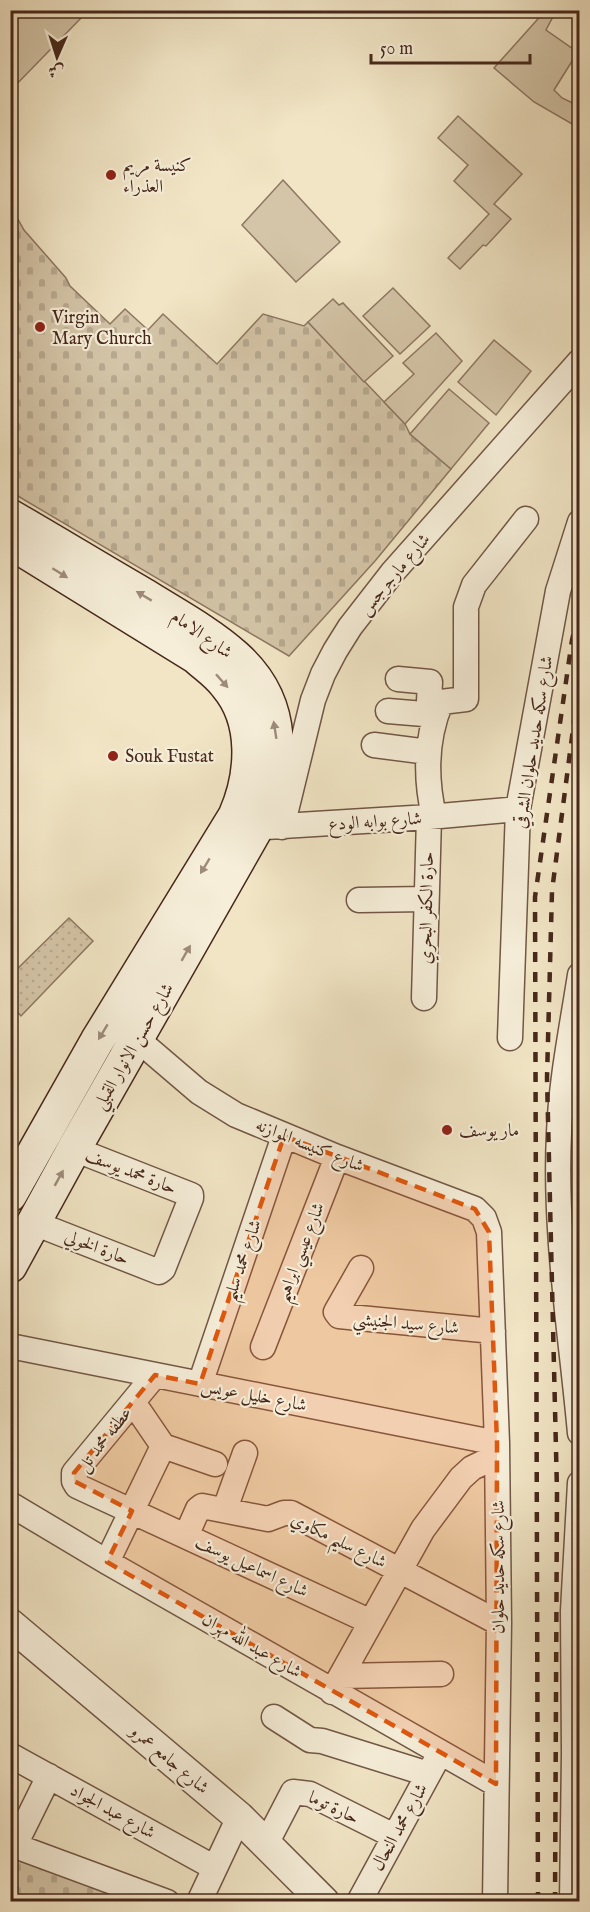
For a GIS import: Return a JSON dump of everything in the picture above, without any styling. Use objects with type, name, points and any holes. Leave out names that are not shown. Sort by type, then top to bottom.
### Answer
[{"type":"main road","name":"شارع الامام","points":[[10,516],[218,642],[248,669],[265,697],[271,713],[277,755],[268,804],[258,823]]},
{"type":"main road","name":"شارع الامام","points":[[10,542],[196,657],[227,685],[243,713],[249,747],[247,784],[258,823]]},
{"type":"main road","name":"شارع حسن الانوار القبلي","points":[[10,1266],[258,823]]},
{"type":"main road","name":"شارع حسن الانوار القبلي","points":[[10,1195],[97,1041],[258,823]]},
{"type":"street","name":"شارع مارجرجس","points":[[258,823],[314,700],[322,674],[350,627],[392,573],[579,362]]},
{"type":"street","points":[[438,710],[443,701],[466,699],[466,607],[470,594],[474,585],[526,519]]},
{"type":"street","name":"شارع سكه حديد حلوان الشرقي","points":[[510,1038],[518,809],[558,591],[579,522]]},
{"type":"street","points":[[398,679],[430,682],[429,702],[438,710]]},
{"type":"street","points":[[388,711],[438,710]]},
{"type":"street","name":"حارة الكفر البحري","points":[[424,998],[426,899],[431,817],[428,752],[438,710]]},
{"type":"street","points":[[374,745],[428,752]]},
{"type":"street","name":"شارع بوابه الودع","points":[[258,823],[431,817],[518,809]]},
{"type":"street","points":[[359,900],[426,899]]},
{"type":"street","points":[[579,975],[569,1133],[570,1234],[579,1431]]},
{"type":"street","name":"شارع كنيسه الموازنه","points":[[137,1039],[199,1092],[236,1115],[337,1157],[475,1209],[483,1218],[489,1232]]},
{"type":"street","name":"شارع محمد سليم","points":[[200,1384],[284,1136]]},
{"type":"street","name":"حارة محمد يوسف","points":[[74,1149],[188,1194],[191,1198],[163,1269],[159,1272]]},
{"type":"street","name":"شارع عيسي ابراهيم","points":[[262,1347],[337,1157]]},
{"type":"street","name":"حارة الخولي","points":[[34,1223],[159,1272]]},
{"type":"street","name":"شارع سكه حديد حلوان","points":[[489,1232],[497,1449],[499,1623],[495,1902]]},
{"type":"street","name":"شارع سيد الجنيشي","points":[[362,1268],[336,1312],[339,1316],[493,1331]]},
{"type":"street","name":"شارع خليل عويس","points":[[10,1346],[200,1384],[497,1449]]},
{"type":"street","name":"عطفه محمد تل","points":[[132,1511],[77,1486],[74,1473],[155,1375]]},
{"type":"street","points":[[133,1402],[163,1446],[215,1464]]},
{"type":"street","points":[[107,1562],[163,1446]]},
{"type":"street","points":[[337,1684],[423,1529],[461,1478],[497,1449]]},
{"type":"street","points":[[225,1509],[245,1453]]},
{"type":"street","points":[[572,1902],[577,1755],[576,1611],[579,1483]]},
{"type":"street","name":"شارع عبد الله مهران","points":[[10,1504],[107,1562],[337,1684],[440,1753],[495,1784]]},
{"type":"street","name":"شارع سليم مكاوي","points":[[186,1536],[198,1509],[202,1506],[268,1519],[291,1513],[499,1623]]},
{"type":"street","name":"شارع اسماعيل يوسف","points":[[132,1511],[371,1622]]},
{"type":"street","name":"شارع جامع عمرو","points":[[10,1624],[238,1817],[324,1902]]},
{"type":"street","points":[[337,1684],[441,1674]]},
{"type":"street","points":[[274,1717],[310,1740],[322,1741],[428,1774]]},
{"type":"street","name":"شارع محمد النحال","points":[[358,1902],[440,1753]]},
{"type":"street","name":"شارع عبد الجواد","points":[[10,1755],[215,1868]]},
{"type":"street","points":[[49,1776],[13,1844],[167,1902]]},
{"type":"street","name":"حارة توما","points":[[266,1844],[293,1792],[310,1794],[394,1836]]},
{"type":"street","points":[[199,1902],[238,1817]]},
{"type":"highlighted area","points":[[284,1136],[475,1209],[489,1232],[497,1443],[496,1784],[107,1562],[132,1511],[74,1481],[74,1473],[155,1375],[200,1384]]},
{"type":"green space","points":[[11,10],[76,11],[82,17],[11,90]]},
{"type":"green space","points":[[545,11],[556,11],[546,30],[573,49],[574,58],[554,90],[562,98],[579,106],[579,128],[534,102],[494,68]]},
{"type":"green space","points":[[458,116],[522,174],[494,204],[511,219],[460,269],[448,258],[489,214],[454,181],[468,165],[438,138]]},
{"type":"green space","points":[[283,180],[340,242],[296,282],[242,225]]},
{"type":"green space","points":[[10,205],[24,230],[66,278],[70,286],[110,324],[125,309],[148,330],[163,314],[217,364],[263,314],[304,326],[308,322],[405,424],[410,434],[451,469],[375,561],[289,656],[11,492]]},
{"type":"green space","points":[[393,288],[430,326],[400,354],[363,316]]},
{"type":"green space","points":[[333,299],[339,305],[343,303],[393,356],[364,382],[308,322]]},
{"type":"green space","points":[[436,333],[462,361],[405,424],[384,402],[414,374],[403,363]]},
{"type":"green space","points":[[494,340],[531,371],[496,415],[458,382]]},
{"type":"green space","points":[[449,389],[489,423],[451,469],[410,434]]},
{"type":"green space","points":[[69,918],[93,941],[21,1016],[11,1005],[11,975]]},
{"type":"green space","points":[[11,1841],[174,1901],[11,1901]]},
{"type":"railway","points":[[538,1902],[535,897],[572,640],[580,607]]},
{"type":"railway","points":[[555,1902],[557,1491],[547,1078],[552,891],[580,675]]},
{"type":"place","name":"كنيسة مريم العذراء","points":[[111,175]]},
{"type":"place","name":"Virgin Mary Church","points":[[40,327]]},
{"type":"place","name":"Souk Fustat","points":[[113,756]]},
{"type":"place","name":"مار يوسف","points":[[447,1130]]}]
